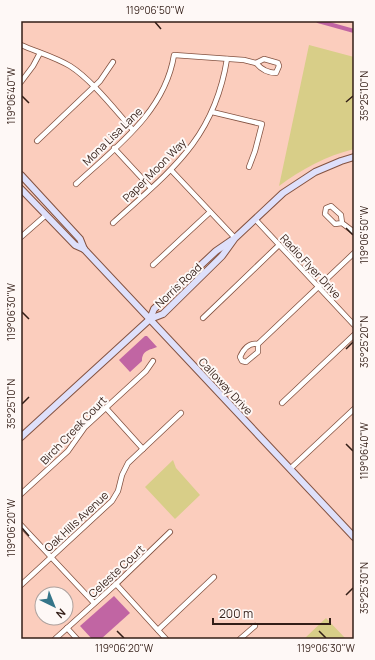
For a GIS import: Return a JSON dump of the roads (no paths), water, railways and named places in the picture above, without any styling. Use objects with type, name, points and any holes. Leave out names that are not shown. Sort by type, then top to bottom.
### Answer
[{"type":"main road","name":"Norris Road","points":[[21,437],[150,319],[163,314],[222,256],[235,238],[283,193],[304,178],[329,166],[354,157]]},
{"type":"main road","name":"Calloway Drive","points":[[21,175],[78,237],[84,249],[354,538]]},
{"type":"main road","name":"Calloway Drive","points":[[21,189],[75,245],[84,249]]},
{"type":"main road","points":[[46,215],[52,216],[70,234],[78,237]]},
{"type":"main road","points":[[150,319],[154,309],[216,251],[235,238]]},
{"type":"street","points":[[21,45],[68,65],[82,76],[133,130]]},
{"type":"street","points":[[21,82],[33,66],[40,53]]},
{"type":"street","name":"Mona Lisa Lane","points":[[76,184],[146,117],[158,101],[168,79],[174,55],[227,59]]},
{"type":"street","points":[[227,59],[256,63],[264,60],[278,63],[279,66],[276,72],[272,73],[262,69],[256,63]]},
{"type":"street","name":"Paper Moon Way","points":[[114,223],[170,170],[194,144],[205,127],[212,112],[222,85],[227,59]]},
{"type":"street","points":[[37,141],[94,88],[113,62]]},
{"type":"street","points":[[212,112],[262,124],[256,151],[249,167]]},
{"type":"street","points":[[114,148],[151,188]]},
{"type":"street","points":[[170,170],[235,238]]},
{"type":"street","points":[[153,265],[210,212]]},
{"type":"street","points":[[21,237],[46,215]]},
{"type":"street","name":"Radio Flyer Drive","points":[[255,219],[354,325]]},
{"type":"street","points":[[342,223],[354,232]]},
{"type":"street","points":[[203,318],[279,245]]},
{"type":"street","points":[[258,344],[258,352],[246,362],[242,361],[240,357],[246,348],[254,343],[258,344],[319,288],[354,253]]},
{"type":"street","points":[[282,403],[354,335]]},
{"type":"street","name":"Birch Creek Court","points":[[21,494],[68,451],[85,427],[146,371],[153,361]]},
{"type":"street","points":[[106,408],[143,448]]},
{"type":"street","points":[[290,469],[354,409]]},
{"type":"street","name":"Oak Hills Avenue","points":[[21,585],[112,501],[118,491],[122,475],[128,463],[181,413]]},
{"type":"street","points":[[21,525],[94,603]]},
{"type":"street","name":"Celeste Court","points":[[55,639],[116,584],[170,532]]},
{"type":"street","points":[[158,630],[214,578]]},
{"type":"street","points":[[116,584],[166,639]]},
{"type":"street","points":[[240,639],[255,626]]},
{"type":"street","points":[[67,628],[77,639]]},
{"type":"waterway","points":[[318,21],[354,31]]}]
